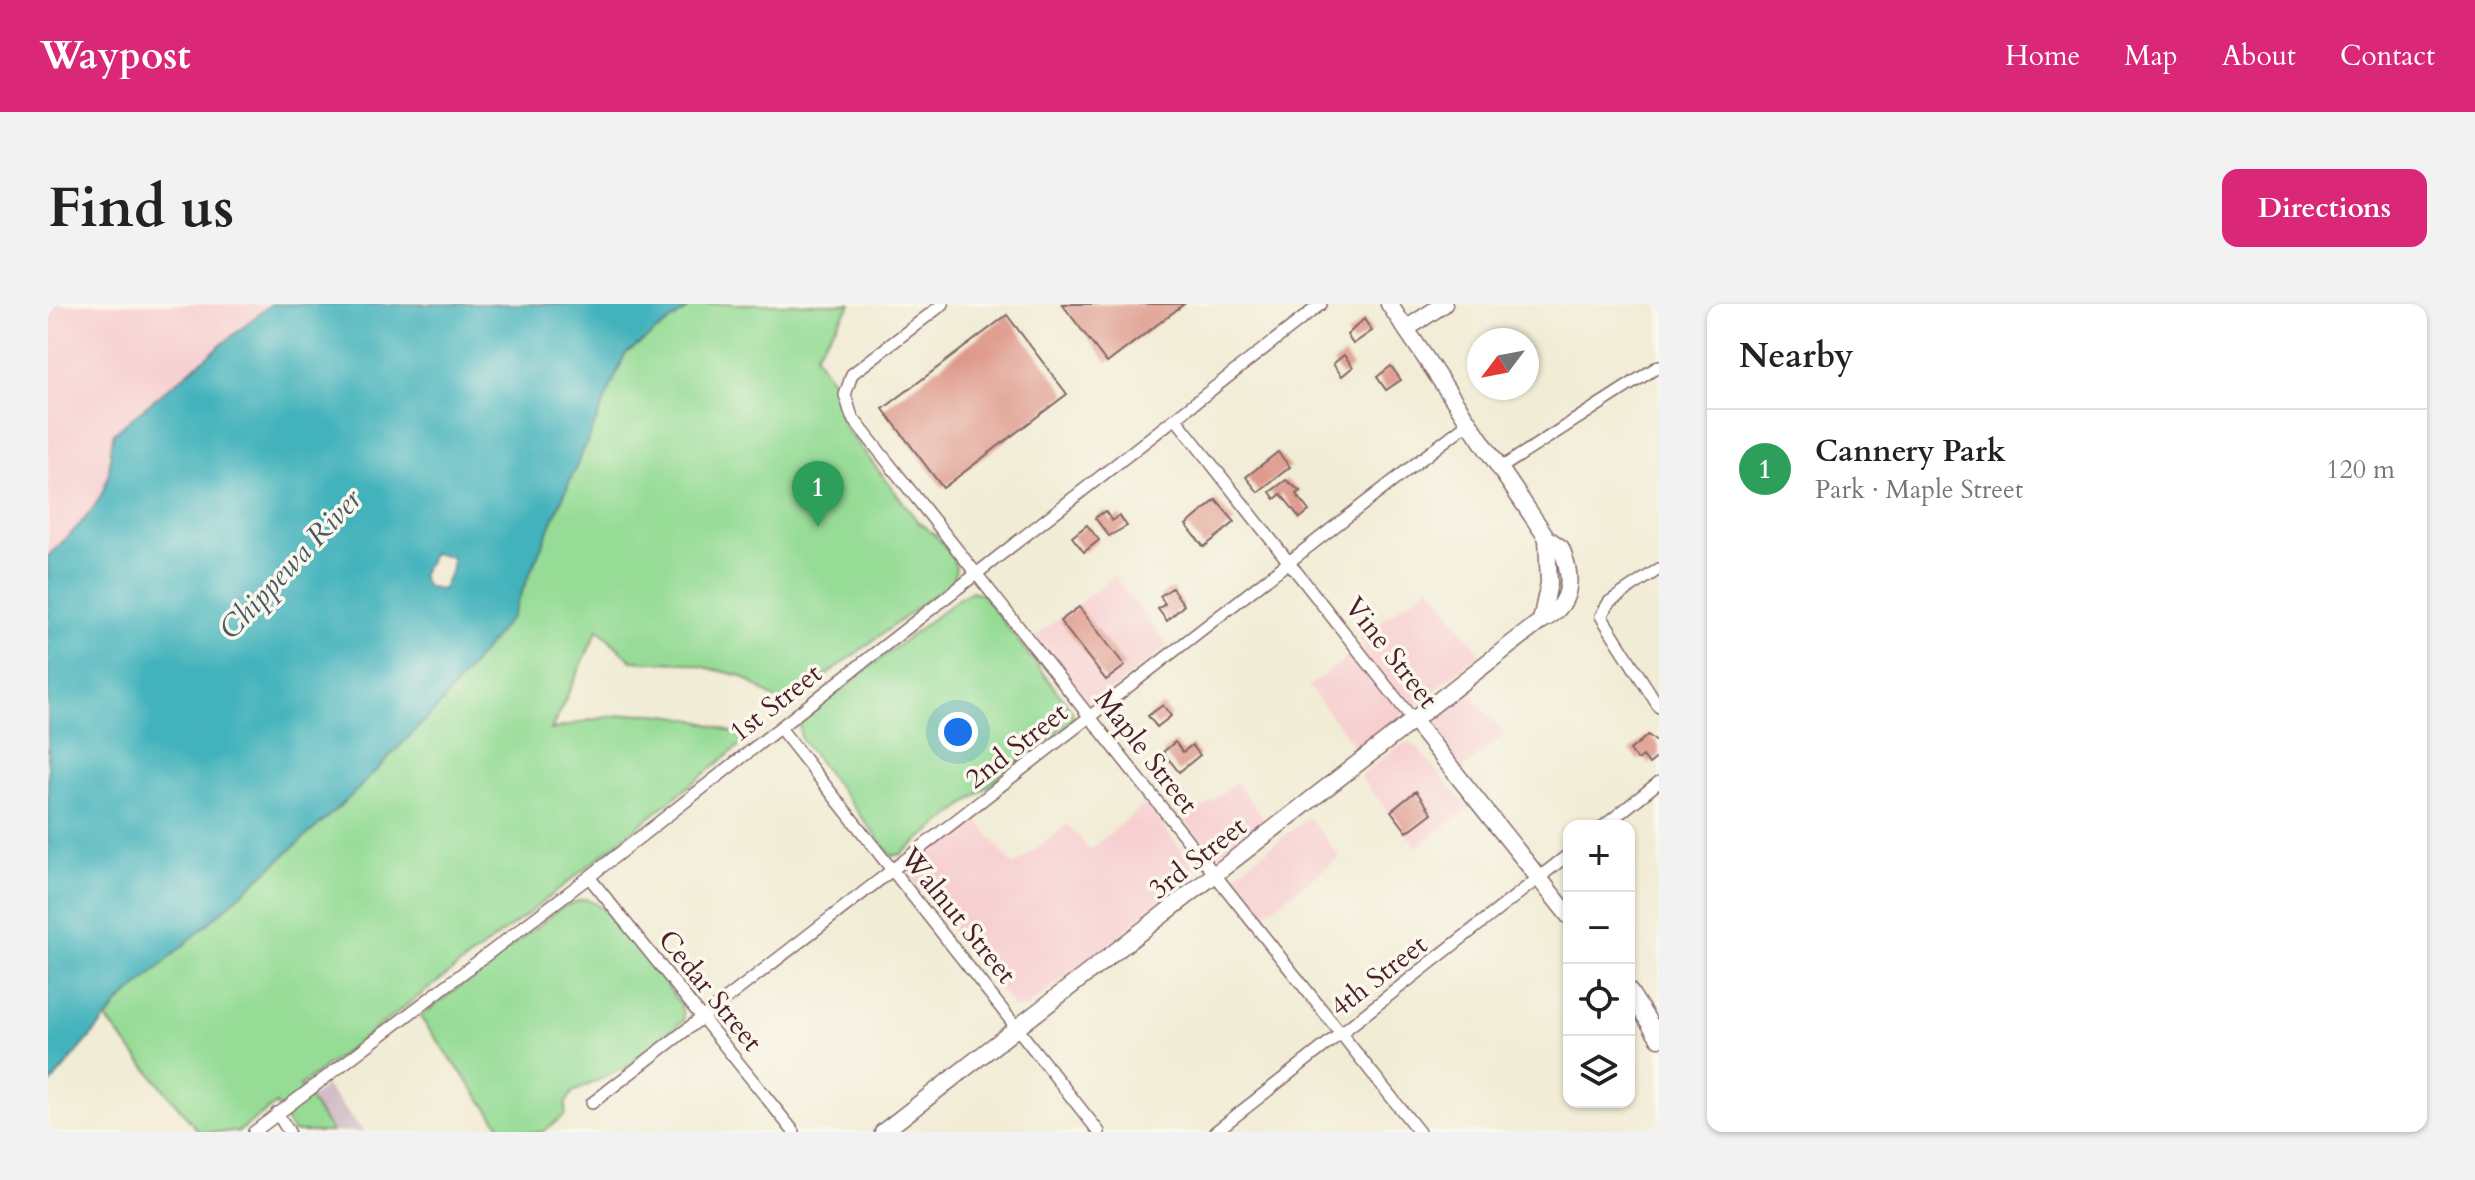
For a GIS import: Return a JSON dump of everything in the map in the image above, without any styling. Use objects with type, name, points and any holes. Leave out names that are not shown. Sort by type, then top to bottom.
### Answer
[{"type":"main road","points":[[1389,304],[1547,538],[1549,583],[1541,621]]},
{"type":"main road","points":[[1406,329],[1444,304]]},
{"type":"main road","name":"3rd Street","points":[[883,1132],[1541,621],[1557,613],[1564,603],[1568,584],[1561,548],[1547,538]]},
{"type":"main road","name":"Vine Street","points":[[1414,721],[1563,909]]},
{"type":"main road","points":[[1635,1000],[1659,1038]]},
{"type":"street","name":"Maple Street","points":[[943,304],[852,374],[845,395],[852,417],[1419,1132]]},
{"type":"street","name":"1st Street","points":[[254,1132],[589,877],[1321,304]]},
{"type":"street","points":[[1499,469],[1659,366]]},
{"type":"street","name":"Vine Street","points":[[1176,419],[1414,721]]},
{"type":"street","name":"2nd Street","points":[[592,1103],[704,1020],[1468,423]]},
{"type":"street","points":[[1659,569],[1602,610],[1603,624],[1659,707]]},
{"type":"street","name":"Walnut Street","points":[[780,728],[1099,1132]]},
{"type":"street","points":[[1612,820],[1659,782]]},
{"type":"street","name":"4th Street","points":[[1215,1132],[1563,859]]},
{"type":"street","name":"Cedar Street","points":[[589,877],[794,1132]]},
{"type":"street","points":[[277,1113],[289,1132]]},
{"type":"shaded area","points":[[48,304],[271,304],[114,433],[107,455],[108,476],[92,511],[48,556]]},
{"type":"shaded area","points":[[1114,576],[1168,646],[1102,698],[1088,702],[1036,636]]},
{"type":"shaded area","points":[[1430,585],[1481,654],[1358,750],[1308,686],[1364,646],[1359,638]]},
{"type":"shaded area","points":[[1469,691],[1505,735],[1462,769],[1437,734],[1434,723]]},
{"type":"shaded area","points":[[1408,743],[1418,748],[1468,809],[1417,847],[1360,777],[1396,748]]},
{"type":"shaded area","points":[[1236,782],[1266,821],[1216,858],[1185,821]]},
{"type":"shaded area","points":[[1145,804],[1191,862],[1195,870],[1192,879],[1026,1008],[1016,1009],[1011,1004],[909,876],[911,869],[977,819],[1014,866],[1068,824],[1090,850]]},
{"type":"shaded area","points":[[1309,817],[1340,857],[1259,918],[1235,888],[1234,875]]},
{"type":"shaded area","points":[[326,1086],[364,1132],[332,1132],[309,1099]]},
{"type":"green space","points":[[694,304],[851,304],[815,355],[835,385],[835,404],[848,431],[919,523],[947,548],[956,568],[953,581],[785,706],[742,676],[687,663],[632,661],[598,629],[551,730],[605,717],[651,714],[696,721],[748,739],[534,909],[300,1086],[332,1132],[293,1132],[276,1104],[238,1132],[199,1132],[106,1019],[119,1003],[351,796],[439,705],[511,617],[625,354]]},
{"type":"green space","points":[[972,591],[983,595],[1072,711],[1074,719],[901,854],[892,856],[801,739],[799,722]]},
{"type":"green space","points":[[584,899],[608,913],[636,944],[681,1005],[684,1020],[626,1067],[573,1092],[566,1102],[565,1115],[542,1132],[505,1132],[420,1017],[562,907]]},
{"type":"water","name":"Chippewa River","points":[[271,304],[694,304],[625,354],[511,617],[440,705],[351,796],[119,1003],[48,1087],[48,556],[84,520],[99,499],[108,476],[114,433]],"holes":[[[433,553],[452,557],[452,569],[442,590],[427,587],[421,575]]]},
{"type":"building","points":[[1062,304],[1184,304],[1107,363]]},
{"type":"building","points":[[1007,315],[1067,394],[943,488],[883,409]]},
{"type":"building","points":[[1364,319],[1372,331],[1353,344],[1347,335]]},
{"type":"building","points":[[1344,355],[1353,367],[1342,376],[1333,364]]},
{"type":"building","points":[[1391,366],[1401,380],[1386,390],[1377,377]]},
{"type":"building","points":[[1278,452],[1290,467],[1258,492],[1246,477]]},
{"type":"building","points":[[1286,480],[1300,491],[1296,494],[1309,511],[1300,518],[1281,494],[1275,499],[1270,492]]},
{"type":"building","points":[[1216,500],[1235,522],[1204,547],[1186,525]]},
{"type":"building","points":[[1105,511],[1112,521],[1119,515],[1127,526],[1109,536],[1095,518]]},
{"type":"building","points":[[1087,525],[1099,540],[1084,552],[1072,537]]},
{"type":"building","points":[[1172,588],[1184,605],[1167,621],[1158,609],[1165,604],[1160,596]]},
{"type":"building","points":[[1079,607],[1125,666],[1106,680],[1060,621]]},
{"type":"building","points":[[1163,705],[1171,716],[1157,727],[1148,716]]},
{"type":"building","points":[[1648,735],[1658,743],[1659,749],[1659,756],[1649,764],[1643,756],[1638,760],[1630,750]]},
{"type":"building","points":[[1175,742],[1183,752],[1192,745],[1200,755],[1179,772],[1163,752]]},
{"type":"building","points":[[1416,791],[1432,813],[1407,832],[1391,811]]},
{"type":"place","name":"Cannery Park","points":[[818,527]]}]
